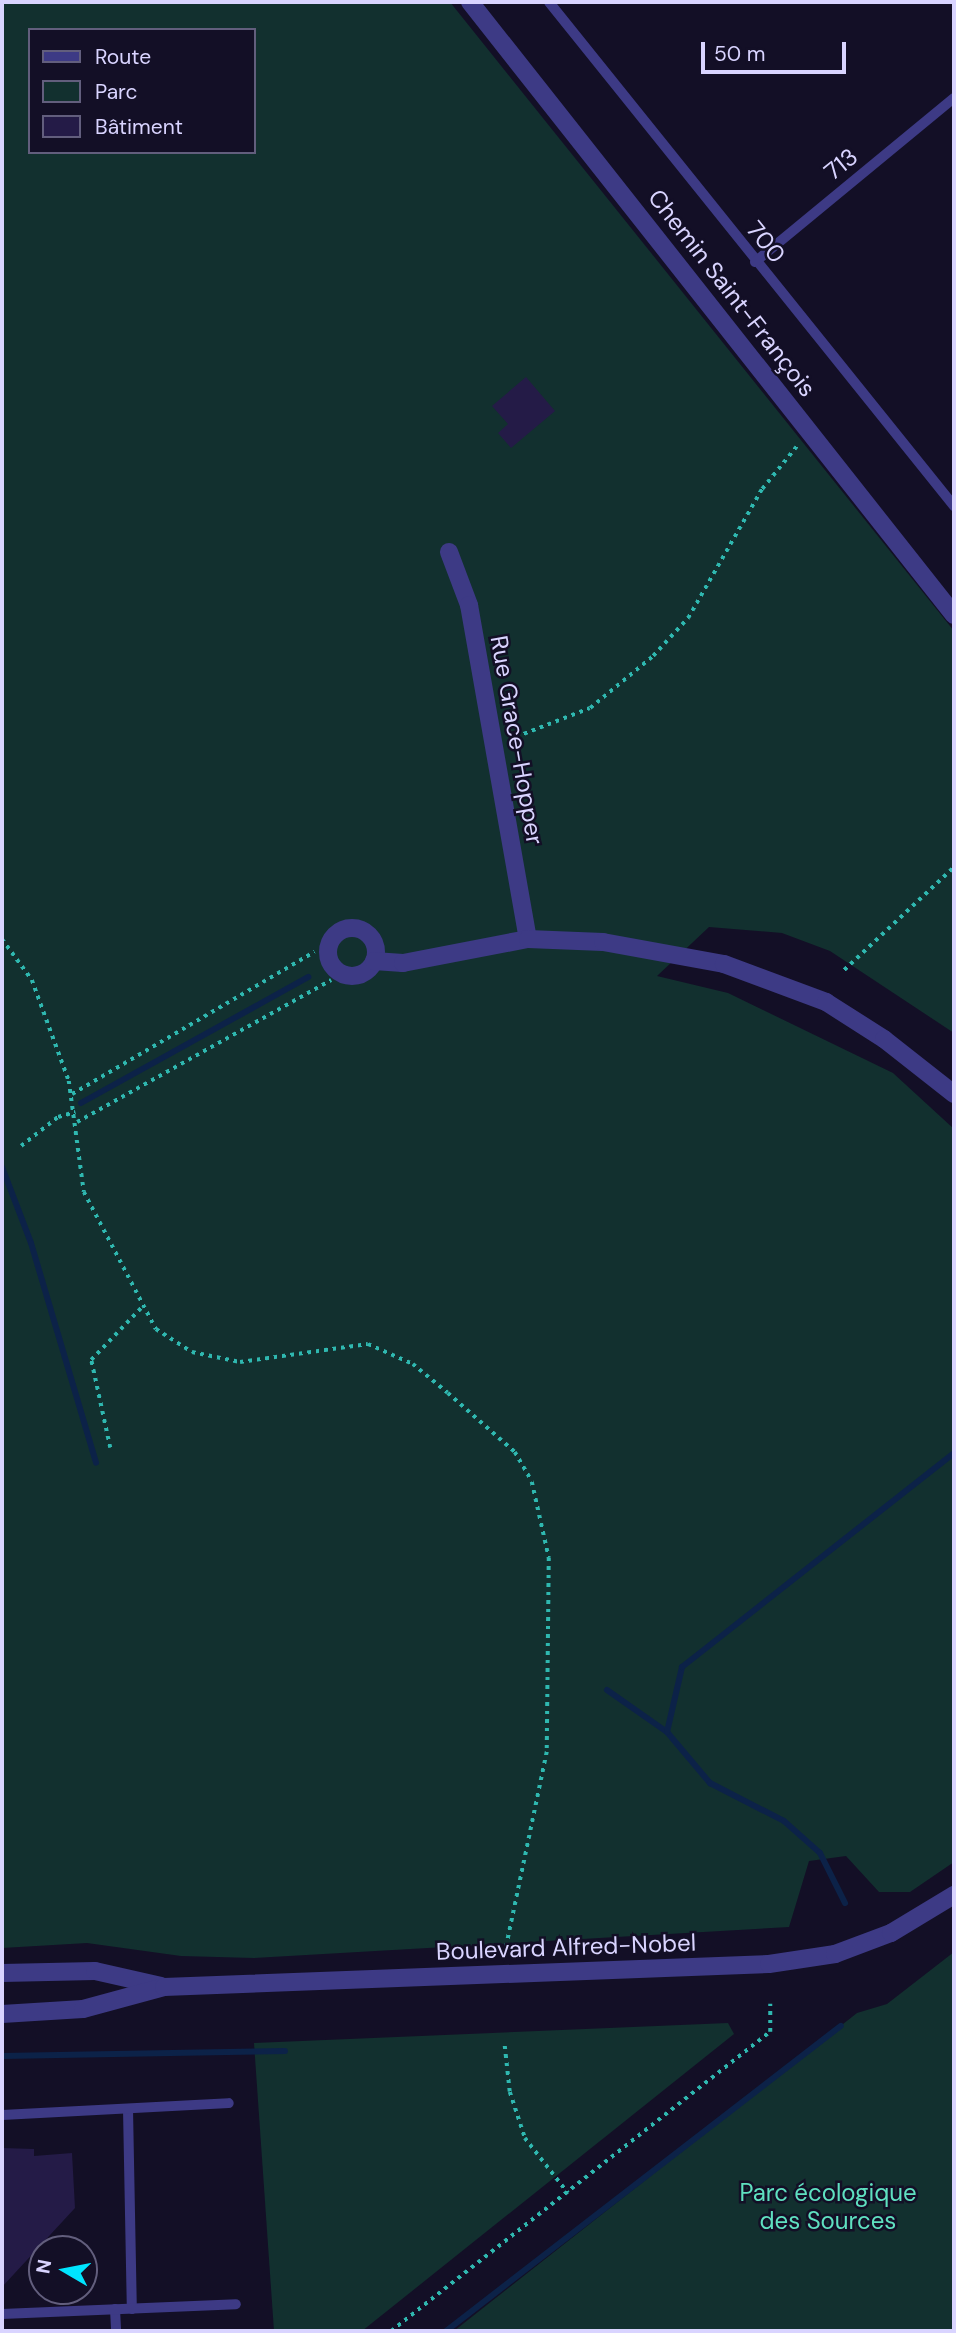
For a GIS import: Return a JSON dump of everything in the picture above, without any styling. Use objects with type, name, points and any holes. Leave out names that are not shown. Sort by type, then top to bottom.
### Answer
[{"type":"street","name":"Chemin Saint-François","points":[[470,2],[954,615]]},
{"type":"street","name":"Rue Grace-Hopper","points":[[449,552],[469,605],[528,939]]},
{"type":"street","points":[[374,961],[399,964],[528,939],[662,949],[788,985],[884,1039],[954,1094]]},
{"type":"street","name":"Boulevard Alfred-Nobel","points":[[2,2014],[83,2009],[164,1987],[769,1964],[835,1954],[891,1933],[954,1895]]},
{"type":"street","name":"Boulevard Alfred-Nobel","points":[[2,1973],[95,1971],[164,1987]]},
{"type":"lane","name":"700","points":[[548,2],[954,506]]},
{"type":"lane","name":"713","points":[[755,262],[954,98]]},
{"type":"lane","points":[[2,2115],[229,2104]]},
{"type":"lane","points":[[128,2109],[132,2308]]},
{"type":"lane","points":[[2,2314],[236,2304]]},
{"type":"lane","points":[[115,2309],[116,2331]]},
{"type":"path","points":[[516,737],[548,727],[616,689],[688,618],[762,489],[810,432]]},
{"type":"path","points":[[844,970],[954,867]]},
{"type":"path","points":[[2,939],[32,980],[72,1094],[84,1192],[156,1329],[192,1352],[240,1362],[368,1344],[413,1364],[515,1452],[532,1482],[549,1558],[547,1752],[500,1974]]},
{"type":"path","points":[[72,1094],[314,952]]},
{"type":"path","points":[[77,1122],[331,980]]},
{"type":"path","points":[[21,1146],[58,1117],[75,1112]]},
{"type":"path","points":[[110,1448],[91,1360],[143,1306]]},
{"type":"path","points":[[391,2331],[770,2032],[769,2004]]},
{"type":"path","points":[[505,2046],[510,2092],[525,2138],[568,2193]]},
{"type":"green space","points":[[2,2],[450,2],[954,631],[954,1033],[830,951],[782,933],[709,927],[657,976],[728,993],[893,1073],[954,1129],[954,1862],[910,1892],[879,1892],[846,1856],[809,1861],[789,1927],[254,1958],[181,1956],[87,1943],[2,1948]]},
{"type":"green space","name":"Parc écologique des Sources","points":[[954,1952],[954,2331],[454,2331],[857,2013],[887,2004]]},
{"type":"green space","points":[[728,2023],[734,2034],[362,2331],[274,2331],[254,2043]]},
{"type":"building","points":[[526,377],[555,411],[511,448],[498,433],[508,424],[492,406]]},
{"type":"building","points":[[2,2148],[34,2149],[34,2156],[72,2153],[75,2208],[50,2235],[28,2235],[28,2259],[2,2287]]},
{"type":"waterway","points":[[81,1103],[308,977]]},
{"type":"waterway","points":[[2,1167],[31,1243],[96,1463]]},
{"type":"waterway","points":[[667,1732],[682,1667],[954,1453]]},
{"type":"waterway","points":[[607,1690],[667,1732],[710,1783],[784,1821],[820,1853],[845,1903]]},
{"type":"waterway","points":[[446,2331],[841,2026]]},
{"type":"waterway","points":[[2,2056],[285,2051]]}]
